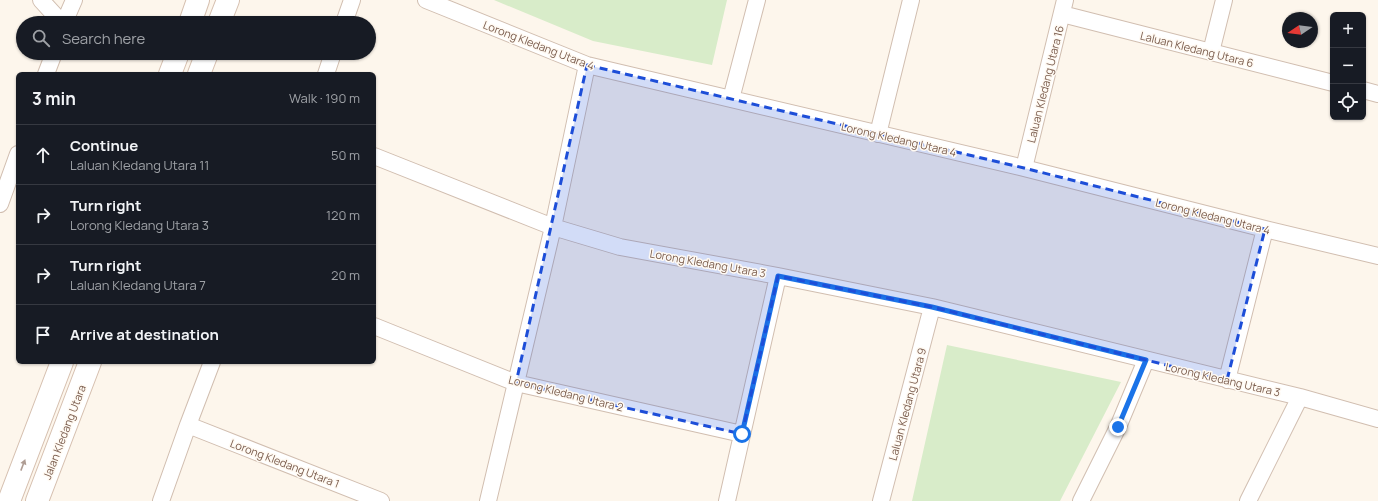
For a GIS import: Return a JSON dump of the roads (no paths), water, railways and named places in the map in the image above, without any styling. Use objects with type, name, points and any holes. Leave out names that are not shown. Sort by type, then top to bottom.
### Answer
[{"type":"main road","points":[[192,16],[198,0]]},
{"type":"main road","points":[[222,16],[228,0]]},
{"type":"main road","points":[[171,72],[175,60]]},
{"type":"main road","points":[[201,72],[205,60]]},
{"type":"main road","points":[[9,501],[61,364]]},
{"type":"main road","name":"Jalan Kledang Utara","points":[[37,501],[89,364]]},
{"type":"street","points":[[41,0],[56,16]]},
{"type":"street","points":[[66,16],[74,0]]},
{"type":"street","points":[[346,16],[352,0]]},
{"type":"street","name":"Lorong Kledang Utara 4","points":[[426,0],[587,65],[1024,168],[1378,256]]},
{"type":"street","points":[[732,99],[757,0]]},
{"type":"street","points":[[878,134],[911,0]]},
{"type":"street","points":[[1211,52],[1224,0]]},
{"type":"street","name":"Laluan Kledang Utara 6","points":[[1063,7],[1211,52],[1330,82]]},
{"type":"street","name":"Laluan Kledang Utara 16","points":[[1024,168],[1063,7]]},
{"type":"street","points":[[47,72],[51,60]]},
{"type":"street","points":[[327,72],[331,60]]},
{"type":"street","points":[[488,501],[553,227],[587,65]]},
{"type":"street","points":[[1366,91],[1378,94]]},
{"type":"street","name":"Lorong Kledang Utara 3","points":[[376,157],[553,227],[620,246],[932,307],[1300,397],[1378,419]]},
{"type":"street","points":[[0,204],[16,160]]},
{"type":"street","points":[[1227,380],[1265,229]]},
{"type":"street","points":[[727,501],[778,276]]},
{"type":"street","name":"Laluan Kledang Utara 9","points":[[882,501],[932,307]]},
{"type":"street","name":"Lorong Kledang Utara 2","points":[[376,327],[516,383],[742,434]]},
{"type":"street","points":[[1080,501],[1118,427],[1146,360]]},
{"type":"street","points":[[161,501],[211,364]]},
{"type":"street","points":[[1248,501],[1300,397]]},
{"type":"street","name":"Lorong Kledang Utara 1","points":[[188,425],[382,501]]}]
